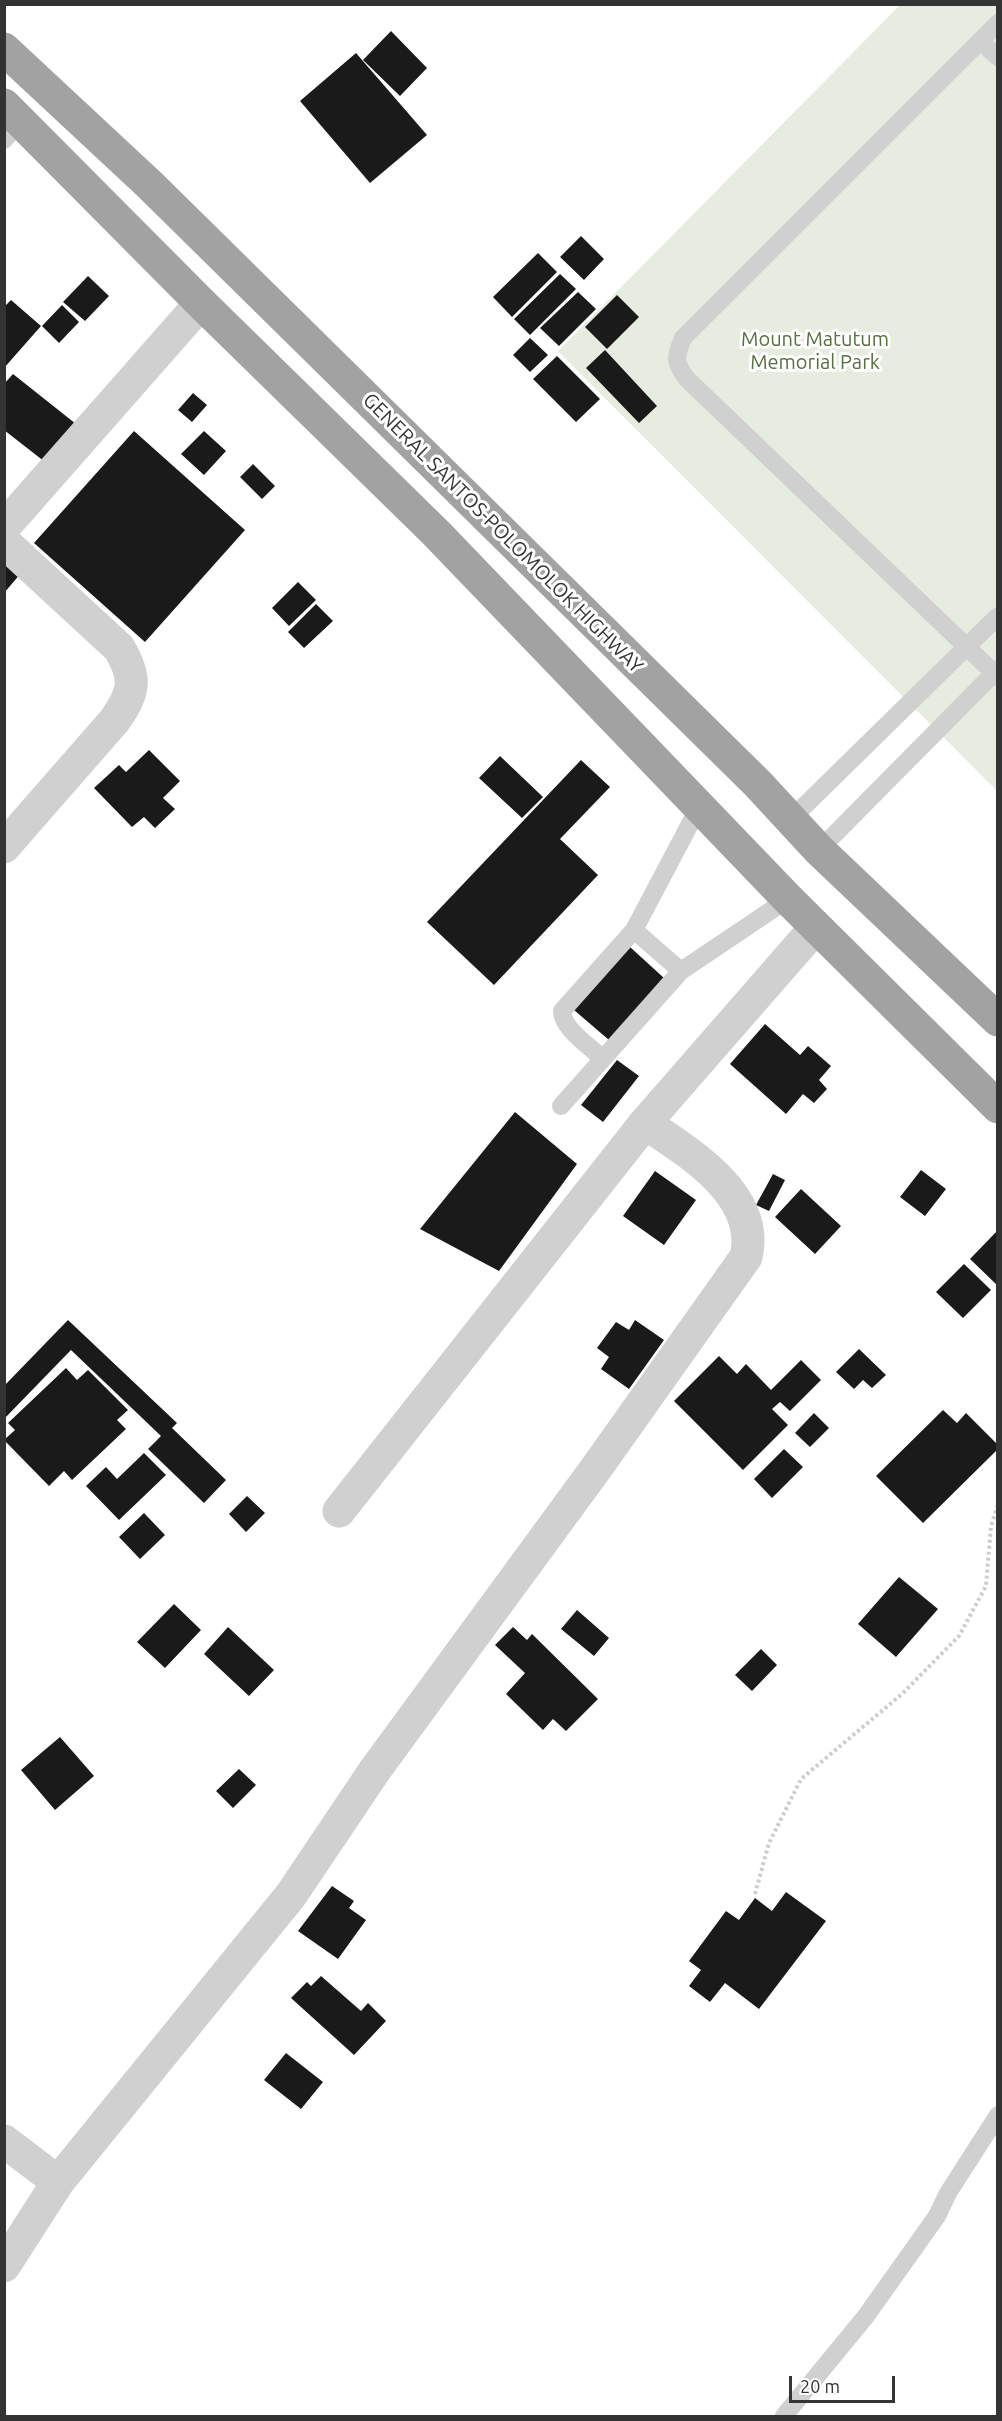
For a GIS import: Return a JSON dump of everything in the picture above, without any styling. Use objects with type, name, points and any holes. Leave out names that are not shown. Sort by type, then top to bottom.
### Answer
[{"type":"highway","name":"GENERAL SANTOS-POLOMOLOK HIGHWAY","points":[[4,49],[150,185],[791,819],[819,850],[998,1020]]},
{"type":"highway","points":[[10,122],[201,303],[436,533],[788,899],[998,1107]]},
{"type":"street","points":[[4,527],[201,303]]},
{"type":"street","points":[[4,542],[118,648],[130,668],[132,684],[127,701],[115,720],[11,826]]},
{"type":"street","points":[[339,1511],[645,1123],[816,927]]},
{"type":"street","points":[[4,2266],[58,2182],[291,1895],[375,1770],[597,1467],[746,1257],[749,1247],[748,1229],[730,1192],[703,1163],[645,1123]]},
{"type":"street","points":[[4,2141],[58,2182]]},
{"type":"lane","points":[[819,850],[996,673],[687,379],[677,363],[677,354],[682,338],[998,23]]},
{"type":"lane","points":[[980,41],[998,57]]},
{"type":"lane","points":[[791,819],[998,616]]},
{"type":"lane","points":[[603,1059],[569,1028],[562,1011],[598,977],[634,930],[699,807]]},
{"type":"lane","points":[[561,1106],[603,1059],[639,1012],[681,971],[788,899]]},
{"type":"lane","points":[[634,930],[681,971]]},
{"type":"lane","points":[[784,2416],[866,2316],[937,2216],[948,2193],[998,2115]]},
{"type":"path","points":[[755,1894],[770,1843],[801,1779],[902,1694],[959,1636],[986,1586],[991,1526],[998,1504]]},
{"type":"green space","name":"Mount Matutum Memorial Park","points":[[900,5],[997,5],[997,791],[558,351]]},
{"type":"building","points":[[391,31],[427,68],[400,96],[363,60]]},
{"type":"building","points":[[356,53],[427,135],[370,183],[300,101]]},
{"type":"building","points":[[581,236],[604,259],[584,280],[560,257]]},
{"type":"building","points":[[538,253],[557,272],[512,317],[493,297]]},
{"type":"building","points":[[560,274],[576,289],[530,335],[514,319]]},
{"type":"building","points":[[88,276],[109,296],[85,321],[63,302]]},
{"type":"building","points":[[578,292],[596,309],[559,346],[540,328]]},
{"type":"building","points":[[617,295],[639,317],[607,349],[585,327]]},
{"type":"building","points":[[11,300],[41,326],[4,368],[4,307]]},
{"type":"building","points":[[62,305],[79,322],[59,343],[42,326]]},
{"type":"building","points":[[530,338],[548,355],[530,372],[513,355]]},
{"type":"building","points":[[605,350],[657,406],[639,423],[586,368]]},
{"type":"building","points":[[557,356],[600,399],[576,422],[533,379]]},
{"type":"building","points":[[13,374],[76,424],[45,462],[4,430],[4,384]]},
{"type":"building","points":[[193,393],[207,405],[192,422],[178,410]]},
{"type":"building","points":[[134,431],[245,530],[145,642],[34,543]]},
{"type":"building","points":[[204,431],[226,451],[204,475],[181,454]]},
{"type":"building","points":[[253,464],[275,486],[262,499],[240,477]]},
{"type":"building","points":[[4,557],[22,572],[4,593]]},
{"type":"building","points":[[298,582],[316,600],[289,626],[272,608]]},
{"type":"building","points":[[316,604],[333,621],[304,648],[288,632]]},
{"type":"building","points":[[149,750],[180,781],[163,798],[175,809],[155,828],[144,817],[132,827],[94,788],[119,765],[126,772]]},
{"type":"building","points":[[500,756],[543,797],[522,818],[479,778]]},
{"type":"building","points":[[581,760],[610,787],[560,839],[598,875],[494,985],[427,922]]},
{"type":"building","points":[[630,947],[664,978],[609,1040],[574,1010]]},
{"type":"building","points":[[765,1024],[800,1055],[808,1046],[831,1066],[819,1080],[827,1089],[814,1103],[803,1094],[786,1114],[730,1064]]},
{"type":"building","points":[[617,1060],[639,1076],[603,1122],[581,1105]]},
{"type":"building","points":[[515,1112],[577,1164],[499,1271],[420,1229]]},
{"type":"building","points":[[921,1170],[946,1189],[925,1216],[900,1197]]},
{"type":"building","points":[[655,1171],[696,1200],[664,1245],[623,1216]]},
{"type":"building","points":[[773,1174],[785,1180],[769,1211],[756,1205]]},
{"type":"building","points":[[801,1189],[841,1226],[815,1254],[775,1217]]},
{"type":"building","points":[[998,1230],[998,1286],[970,1259]]},
{"type":"building","points":[[964,1264],[991,1290],[963,1318],[936,1292]]},
{"type":"building","points":[[68,1320],[177,1423],[172,1428],[226,1480],[204,1503],[148,1449],[161,1436],[71,1350],[4,1419],[4,1386]]},
{"type":"building","points":[[635,1320],[664,1340],[629,1389],[601,1369],[609,1357],[597,1348],[616,1322],[629,1330]]},
{"type":"building","points":[[859,1349],[886,1375],[872,1388],[863,1380],[854,1389],[836,1372]]},
{"type":"building","points":[[719,1356],[737,1374],[746,1364],[771,1390],[801,1360],[821,1380],[790,1411],[780,1402],[772,1409],[788,1425],[743,1470],[674,1401]]},
{"type":"building","points":[[66,1368],[77,1380],[88,1370],[128,1410],[117,1420],[126,1429],[72,1480],[64,1471],[49,1486],[4,1440],[15,1430],[8,1423]]},
{"type":"building","points":[[943,1410],[957,1423],[966,1413],[998,1445],[998,1449],[923,1523],[876,1476]]},
{"type":"building","points":[[814,1413],[829,1428],[810,1447],[795,1433]]},
{"type":"building","points":[[784,1449],[803,1467],[772,1498],[754,1479]]},
{"type":"building","points":[[144,1453],[166,1475],[119,1520],[86,1486],[106,1467],[117,1479]]},
{"type":"building","points":[[247,1496],[265,1513],[246,1532],[229,1514]]},
{"type":"building","points":[[144,1513],[165,1535],[140,1559],[119,1537]]},
{"type":"building","points":[[899,1577],[938,1609],[896,1657],[858,1624]]},
{"type":"building","points":[[174,1604],[201,1630],[165,1668],[137,1642]]},
{"type":"building","points":[[577,1610],[609,1638],[594,1656],[561,1629]]},
{"type":"building","points":[[228,1627],[274,1670],[249,1696],[204,1654]]},
{"type":"building","points":[[513,1627],[527,1640],[532,1634],[598,1699],[566,1731],[553,1719],[543,1730],[506,1694],[525,1673],[495,1645]]},
{"type":"building","points":[[761,1649],[777,1665],[752,1691],[735,1675]]},
{"type":"building","points":[[60,1737],[94,1776],[55,1810],[21,1770]]},
{"type":"building","points":[[239,1769],[256,1785],[233,1808],[216,1791]]},
{"type":"building","points":[[332,1886],[354,1901],[349,1908],[366,1920],[338,1959],[298,1931]]},
{"type":"building","points":[[786,1892],[826,1921],[759,2009],[725,1983],[710,2002],[689,1986],[701,1970],[689,1961],[726,1911],[739,1920],[755,1898],[772,1911]]},
{"type":"building","points":[[321,1976],[361,2011],[368,2003],[386,2021],[354,2055],[291,1998],[307,1982],[311,1986]]},
{"type":"building","points":[[286,2053],[323,2082],[301,2109],[264,2080]]}]
